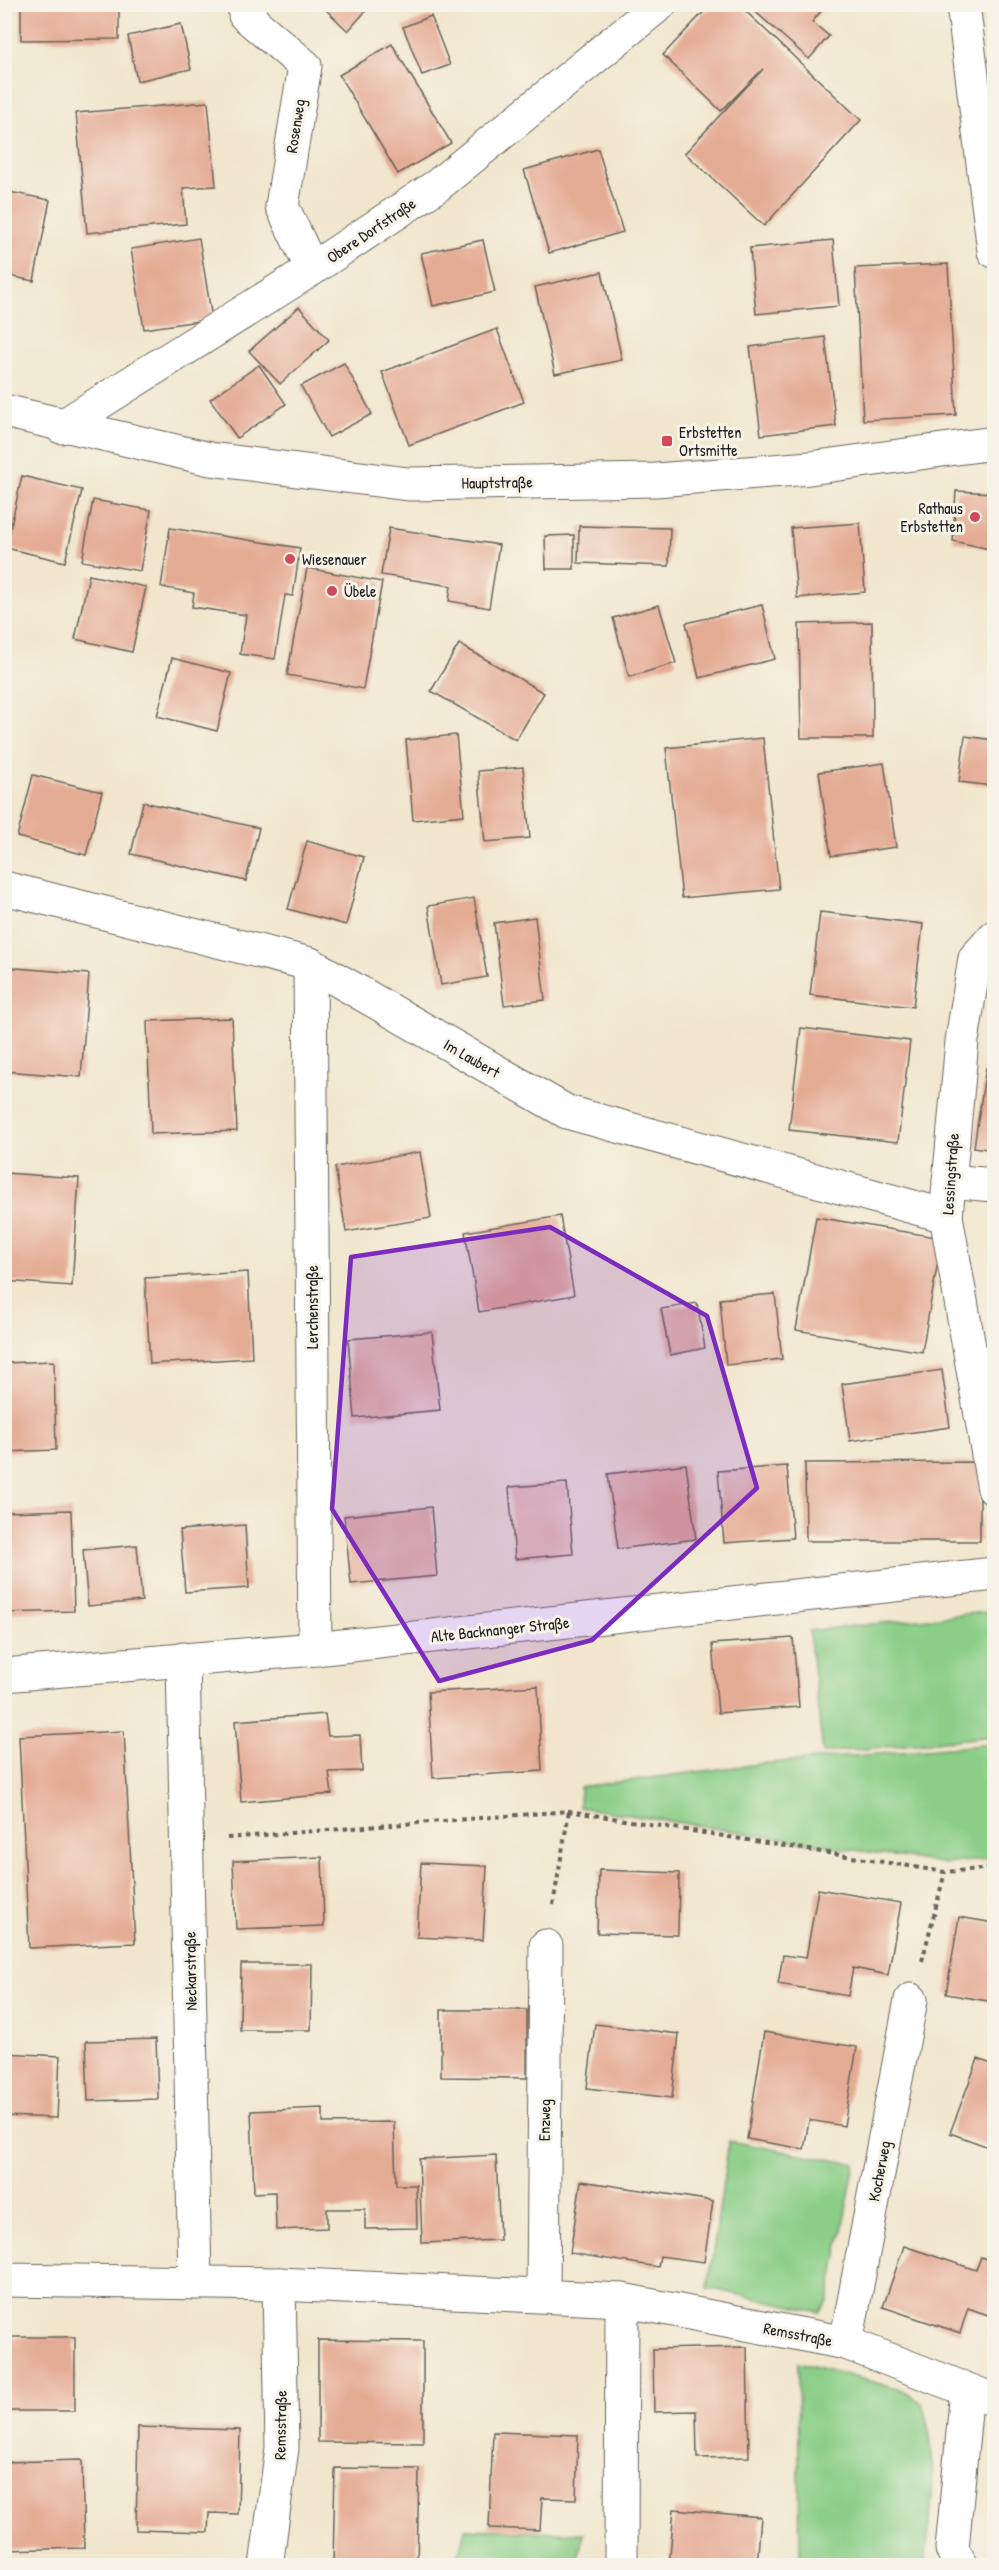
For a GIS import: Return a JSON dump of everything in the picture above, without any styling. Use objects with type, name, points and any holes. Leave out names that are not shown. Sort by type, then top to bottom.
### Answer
[{"type":"street","name":"Rosenweg","points":[[250,4],[245,15],[305,66],[282,206],[312,269]]},
{"type":"street","name":"Obere Dorfstraße","points":[[61,427],[312,269],[438,185],[660,4]]},
{"type":"street","points":[[963,4],[994,251]]},
{"type":"street","name":"Hauptstraße","points":[[4,411],[61,427],[210,459],[408,484],[656,480],[810,468],[994,443]]},
{"type":"street","name":"Im Laubert","points":[[4,888],[310,964],[567,1112],[946,1216]]},
{"type":"street","name":"Lessingstraße","points":[[994,937],[975,958],[962,1041],[946,1216],[994,1489]]},
{"type":"street","name":"Lerchenstraße","points":[[310,964],[315,1649]]},
{"type":"street","points":[[949,1181],[994,1185]]},
{"type":"street","name":"Alte Backnanger Straße","points":[[4,1675],[315,1649],[994,1574]]},
{"type":"street","name":"Neckarstraße","points":[[183,1659],[195,2283]]},
{"type":"street","name":"Enzweg","points":[[543,2294],[546,1946]]},
{"type":"street","name":"Kocherweg","points":[[846,2343],[911,2000]]},
{"type":"street","name":"Remsstraße","points":[[4,2280],[279,2284],[543,2294],[622,2300],[846,2343],[981,2395],[952,2549],[962,2565]]},
{"type":"street","name":"Remsstraße","points":[[266,2565],[282,2448],[279,2284]]},
{"type":"street","points":[[621,2557],[622,2300]]},
{"type":"path","points":[[546,1946],[569,1811]]},
{"type":"path","points":[[188,1841],[569,1811],[945,1872],[994,1868]]},
{"type":"path","points":[[911,2000],[945,1872]]},
{"type":"highlighted area","points":[[550,1227],[707,1316],[757,1488],[592,1640],[439,1681],[332,1509],[351,1257]]},
{"type":"green space","points":[[994,1611],[994,1736],[823,1753],[809,1631]]},
{"type":"green space","points":[[994,1744],[994,1858],[946,1864],[579,1807],[580,1787],[759,1764]]},
{"type":"green space","points":[[729,2141],[855,2164],[828,2302],[820,2312],[708,2288]]},
{"type":"green space","points":[[798,2362],[900,2389],[922,2403],[928,2423],[932,2463],[931,2504],[925,2565],[800,2564]]},
{"type":"green space","points":[[465,2529],[583,2533],[577,2565],[456,2565]]},
{"type":"building","points":[[21,4],[119,4],[119,39],[21,40]]},
{"type":"building","points":[[320,4],[372,4],[348,31]]},
{"type":"building","points":[[711,4],[738,4],[861,120],[764,226],[685,153],[763,69],[721,111],[663,55]]},
{"type":"building","points":[[752,4],[827,4],[812,22],[829,36],[809,59],[750,7]]},
{"type":"building","points":[[431,16],[450,65],[422,75],[403,27]]},
{"type":"building","points":[[181,24],[191,69],[137,81],[128,36]]},
{"type":"building","points":[[392,44],[451,143],[398,174],[339,75]]},
{"type":"building","points":[[208,102],[216,186],[183,188],[186,224],[87,233],[76,113]]},
{"type":"building","points":[[598,149],[623,232],[549,253],[524,170]]},
{"type":"building","points":[[4,191],[50,200],[34,281],[4,275]]},
{"type":"building","points":[[199,238],[212,319],[144,329],[131,249]]},
{"type":"building","points":[[483,240],[495,292],[433,306],[421,253]]},
{"type":"building","points":[[833,240],[839,306],[756,314],[750,248]]},
{"type":"building","points":[[948,264],[956,415],[863,420],[855,268]]},
{"type":"building","points":[[602,272],[622,360],[555,374],[535,287]]},
{"type":"building","points":[[299,307],[329,340],[280,384],[249,351]]},
{"type":"building","points":[[497,329],[524,402],[409,445],[382,372]]},
{"type":"building","points":[[825,337],[836,426],[761,435],[750,347]]},
{"type":"building","points":[[344,363],[372,414],[329,437],[301,386]]},
{"type":"building","points":[[259,365],[286,404],[237,438],[210,399]]},
{"type":"building","points":[[22,476],[82,490],[65,562],[6,548]]},
{"type":"building","name":"Rathaus Erbstetten","points":[[956,491],[994,493],[994,550],[953,541]]},
{"type":"building","points":[[93,500],[151,510],[140,571],[82,561]]},
{"type":"building","points":[[860,523],[865,592],[797,598],[791,528]]},
{"type":"building","points":[[579,526],[670,528],[669,566],[578,563]]},
{"type":"building","points":[[170,528],[300,548],[293,596],[285,595],[275,659],[240,654],[246,615],[192,607],[194,593],[161,587]]},
{"type":"building","points":[[389,528],[499,545],[489,608],[449,601],[451,586],[381,575]]},
{"type":"building","points":[[574,535],[574,569],[546,569],[545,536]]},
{"type":"building","points":[[307,568],[382,582],[363,689],[287,675]]},
{"type":"building","points":[[89,575],[146,587],[132,652],[75,639]]},
{"type":"building","points":[[659,605],[676,663],[629,677],[613,618]]},
{"type":"building","points":[[762,605],[775,659],[699,678],[686,623]]},
{"type":"building","points":[[872,622],[873,738],[801,738],[799,624]]},
{"type":"building","points":[[459,644],[544,693],[516,740],[431,691]]},
{"type":"building","points":[[172,658],[231,673],[217,731],[157,716]]},
{"type":"building","points":[[456,735],[464,815],[413,820],[406,740]]},
{"type":"building","points":[[965,736],[994,740],[994,786],[959,782]]},
{"type":"building","points":[[763,738],[779,889],[682,898],[666,748]]},
{"type":"building","points":[[884,763],[896,847],[831,856],[819,772]]},
{"type":"building","points":[[523,767],[530,838],[485,842],[478,771]]},
{"type":"building","points":[[33,775],[102,792],[86,855],[17,837]]},
{"type":"building","points":[[143,802],[259,828],[246,881],[131,854]]},
{"type":"building","points":[[307,841],[364,857],[346,925],[288,909]]},
{"type":"building","points":[[474,898],[487,977],[441,985],[428,906]]},
{"type":"building","points":[[820,912],[923,924],[913,1007],[810,995]]},
{"type":"building","points":[[535,917],[545,1000],[504,1005],[494,923]]},
{"type":"building","points":[[4,967],[89,974],[81,1077],[4,1071]]},
{"type":"building","points":[[232,1018],[237,1131],[151,1134],[147,1021]]},
{"type":"building","points":[[801,1028],[910,1041],[898,1142],[789,1130]]},
{"type":"building","points":[[986,1068],[994,1070],[994,1150],[974,1147]]},
{"type":"building","points":[[420,1152],[431,1218],[346,1232],[335,1167]]},
{"type":"building","points":[[4,1173],[79,1178],[72,1286],[4,1281]]},
{"type":"building","points":[[560,1216],[574,1295],[479,1312],[465,1232]]},
{"type":"building","points":[[816,1217],[942,1238],[922,1352],[796,1330]]},
{"type":"building","points":[[248,1272],[252,1358],[150,1364],[145,1278]]},
{"type":"building","points":[[775,1294],[782,1359],[726,1365],[720,1299]]},
{"type":"building","points":[[697,1303],[705,1348],[670,1355],[661,1309]]},
{"type":"building","points":[[432,1332],[440,1410],[355,1418],[348,1339]]},
{"type":"building","points":[[54,1361],[56,1450],[4,1452],[4,1363]]},
{"type":"building","points":[[942,1370],[950,1427],[850,1441],[842,1384]]},
{"type":"building","points":[[980,1462],[980,1541],[806,1541],[805,1463]]},
{"type":"building","points":[[686,1464],[696,1539],[618,1549],[608,1474]]},
{"type":"building","points":[[787,1466],[793,1538],[724,1543],[718,1471]]},
{"type":"building","points":[[567,1483],[573,1554],[515,1559],[509,1487]]},
{"type":"building","points":[[431,1507],[437,1576],[351,1584],[344,1516]]},
{"type":"building","points":[[71,1510],[74,1611],[4,1613],[4,1512]]},
{"type":"building","points":[[245,1525],[249,1588],[185,1592],[180,1530]]},
{"type":"building","points":[[137,1545],[142,1601],[88,1606],[83,1550]]},
{"type":"building","points":[[793,1638],[799,1707],[718,1713],[712,1644]]},
{"type":"building","points":[[538,1686],[542,1771],[433,1778],[428,1692]]},
{"type":"building","points":[[325,1714],[328,1736],[360,1735],[362,1771],[329,1772],[332,1794],[241,1802],[235,1721]]},
{"type":"building","points":[[124,1731],[135,1943],[29,1948],[19,1736]]},
{"type":"building","points":[[322,1857],[324,1926],[236,1929],[233,1861]]},
{"type":"building","points":[[421,1863],[487,1866],[483,1940],[417,1937]]},
{"type":"building","points":[[599,1870],[679,1873],[678,1935],[597,1933]]},
{"type":"building","points":[[818,1889],[901,1903],[888,1975],[853,1968],[848,1996],[778,1984],[783,1955],[806,1958]]},
{"type":"building","points":[[959,1917],[994,1923],[994,2002],[946,1994]]},
{"type":"building","points":[[241,1964],[312,1964],[311,2030],[240,2030]]},
{"type":"building","points":[[441,2010],[527,2010],[527,2078],[441,2077]]},
{"type":"building","points":[[595,2024],[679,2034],[672,2098],[587,2088]]},
{"type":"building","points":[[764,2032],[857,2047],[844,2126],[809,2120],[804,2149],[747,2139]]},
{"type":"building","points":[[156,2039],[158,2099],[88,2101],[86,2041]]},
{"type":"building","points":[[5,2053],[60,2056],[57,2118],[4,2116]]},
{"type":"building","points":[[978,2059],[994,2065],[994,2149],[950,2133]]},
{"type":"building","points":[[323,2108],[323,2123],[394,2122],[396,2185],[416,2185],[417,2228],[365,2229],[365,2209],[327,2209],[327,2228],[276,2230],[275,2192],[254,2193],[251,2111]]},
{"type":"building","points":[[496,2155],[500,2240],[422,2243],[419,2159]]},
{"type":"building","points":[[581,2181],[713,2201],[704,2262],[660,2256],[658,2267],[570,2253]]},
{"type":"building","points":[[904,2246],[976,2270],[981,2257],[994,2262],[994,2295],[988,2315],[968,2308],[960,2333],[883,2307]]},
{"type":"building","points":[[4,2337],[75,2337],[75,2411],[4,2411]]},
{"type":"building","points":[[318,2340],[423,2341],[423,2443],[318,2442]]},
{"type":"building","points":[[747,2347],[749,2457],[697,2458],[696,2411],[654,2412],[653,2349]]},
{"type":"building","points":[[138,2427],[240,2430],[238,2514],[209,2513],[208,2532],[136,2530]]},
{"type":"building","points":[[493,2432],[578,2435],[576,2499],[542,2498],[540,2530],[489,2528]]},
{"type":"building","points":[[82,2460],[84,2548],[4,2550],[4,2462]]},
{"type":"building","points":[[335,2468],[419,2469],[417,2566],[333,2566]]},
{"type":"building","points":[[674,2509],[761,2517],[757,2566],[669,2566]]},
{"type":"place","name":"Erbstetten Ortsmitte","points":[[667,441]]},
{"type":"place","name":"Rathaus Erbstetten","points":[[975,517]]},
{"type":"place","name":"Wiesenauer","points":[[290,559]]},
{"type":"place","name":"Übele","points":[[332,591]]}]
